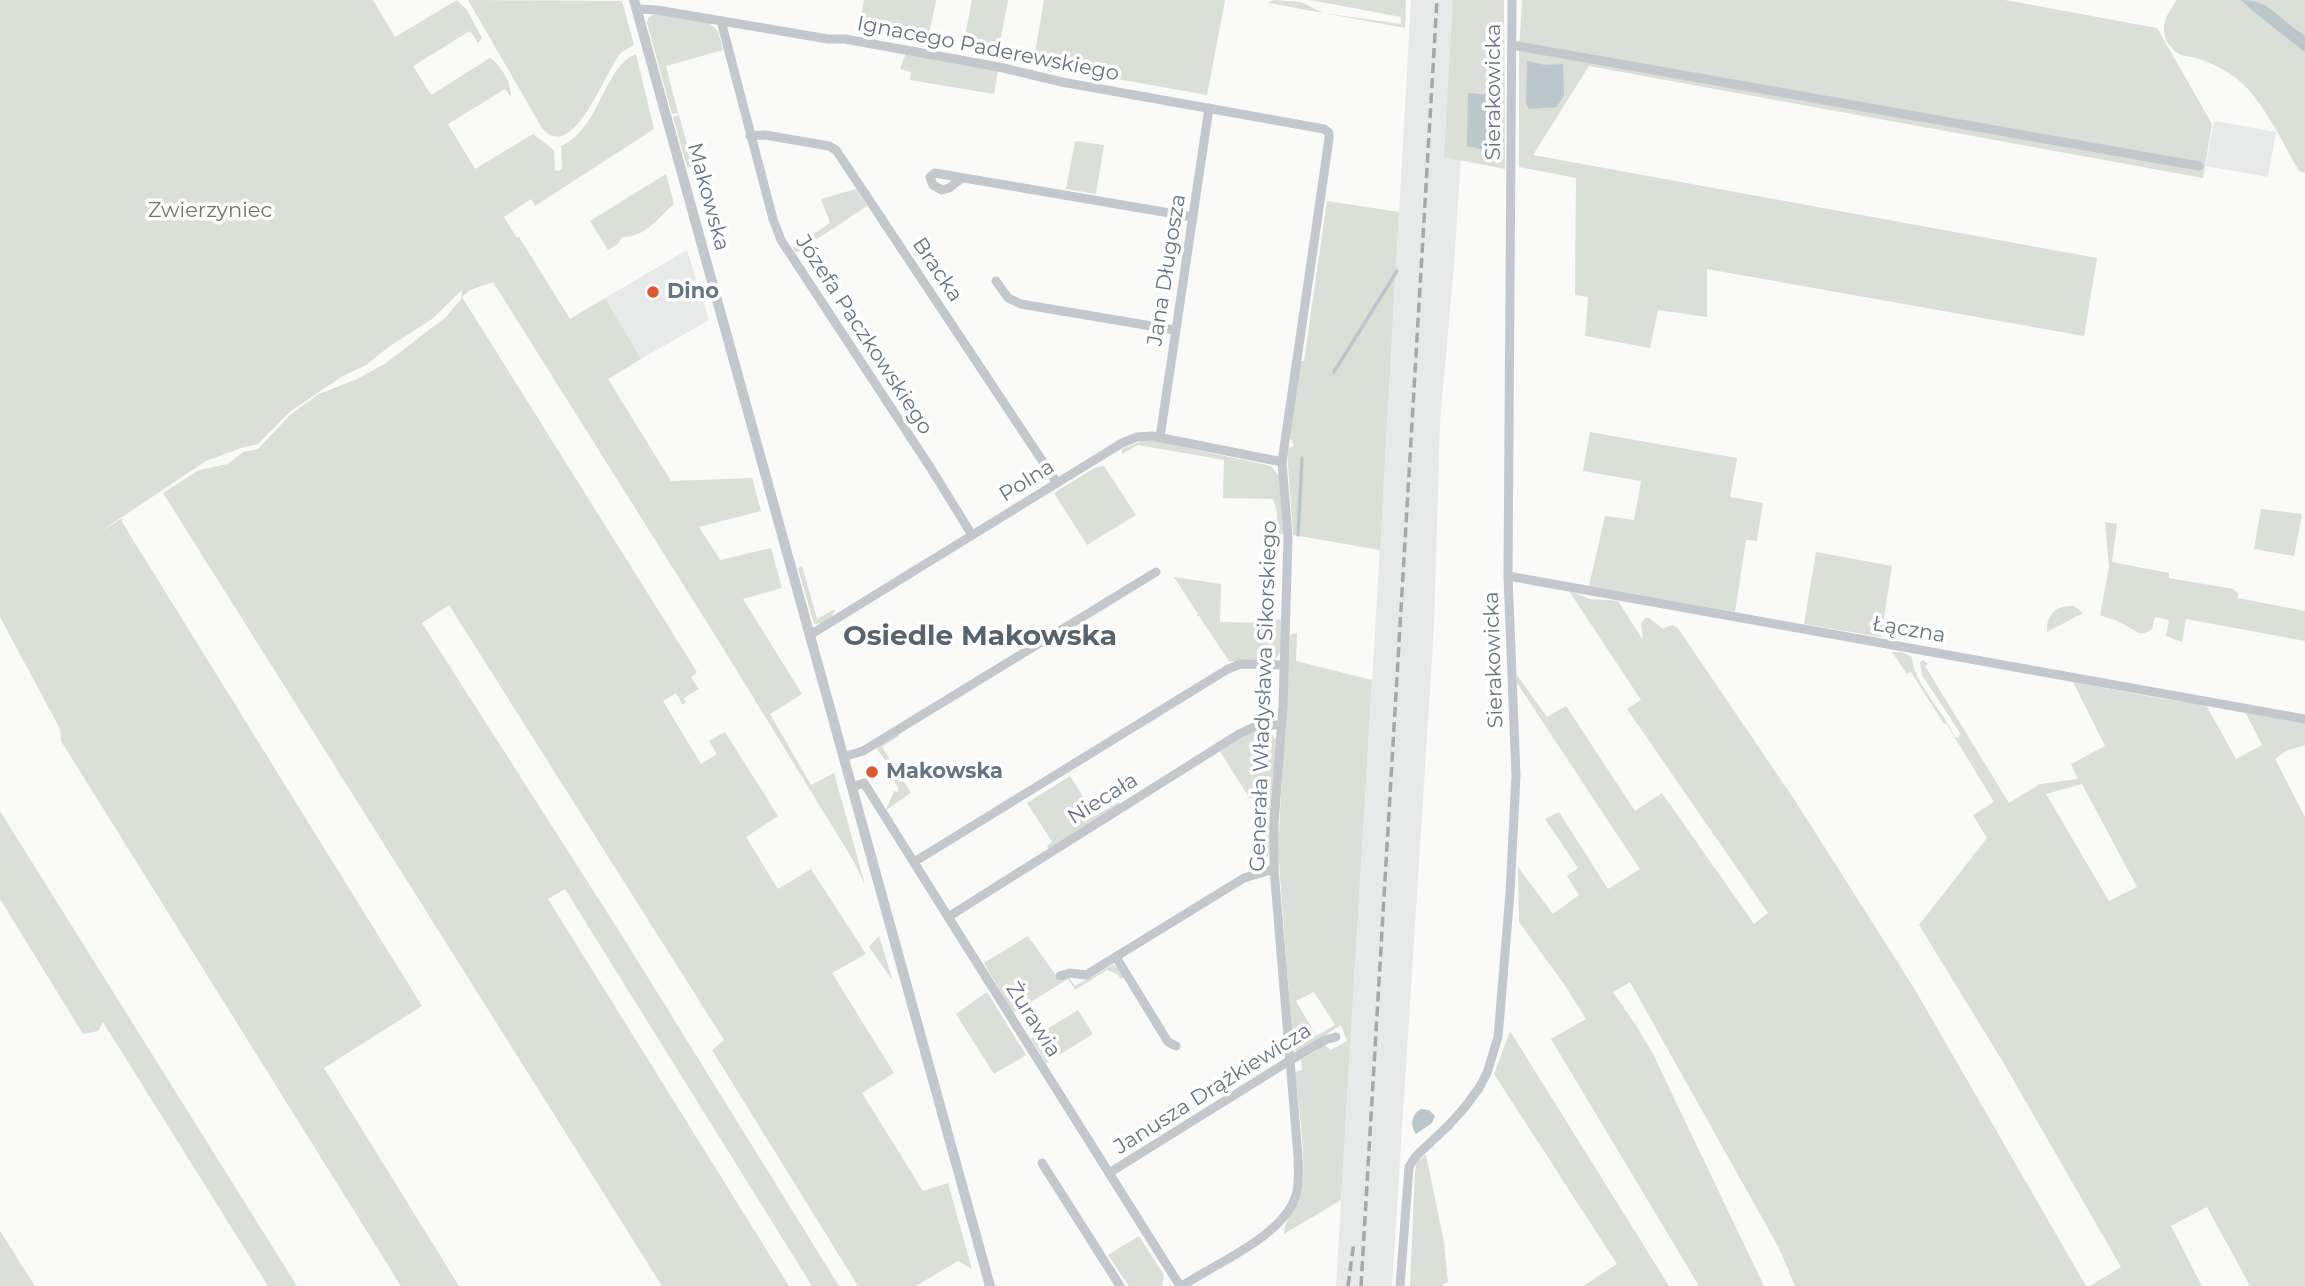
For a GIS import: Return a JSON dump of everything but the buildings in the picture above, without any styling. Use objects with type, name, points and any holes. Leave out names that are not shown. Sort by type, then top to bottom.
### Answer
[{"type":"street","name":"Sierakowicka","points":[[1400,1286],[1409,1167],[1479,1088],[1487,1073],[1498,1037],[1510,894],[1516,776],[1508,576],[1512,0]]},
{"type":"street","name":"Ignacego Paderewskiego","points":[[635,4],[999,67],[1062,82],[1324,129],[1329,135]]},
{"type":"street","name":"Makowska","points":[[635,4],[990,1286]]},
{"type":"street","name":"Józefa Paczkowskiego","points":[[721,21],[780,240],[972,535]]},
{"type":"street","points":[[1512,45],[2199,166]]},
{"type":"street","name":"Jana Długosza","points":[[1160,437],[1209,108]]},
{"type":"street","name":"Bracka","points":[[750,136],[765,135],[829,146],[836,150],[1056,483]]},
{"type":"street","name":"Generała Władysława Sikorskiego","points":[[1181,1286],[1264,1236],[1279,1223],[1296,1196],[1299,1178],[1274,869],[1288,537],[1282,462],[1329,135]]},
{"type":"street","points":[[961,178],[1193,217]]},
{"type":"street","points":[[996,281],[1008,298],[1021,304],[1175,330]]},
{"type":"street","name":"Polna","points":[[810,635],[1122,443],[1144,436],[1160,437],[1282,462]]},
{"type":"street","points":[[843,757],[868,748],[1156,572]]},
{"type":"street","name":"Łączna","points":[[1508,576],[2305,719]]},
{"type":"street","points":[[914,862],[1228,669],[1241,664],[1284,665]]},
{"type":"street","name":"Niecała","points":[[948,917],[1239,734],[1258,725],[1282,725]]},
{"type":"street","name":"Żurawia","points":[[852,787],[864,783],[1181,1286]]},
{"type":"street","points":[[1060,976],[1070,973],[1086,975],[1244,878],[1274,869]]},
{"type":"street","points":[[1116,957],[1168,1042],[1176,1046]]},
{"type":"street","name":"Janusza Drążkiewicza","points":[[1109,1173],[1289,1061],[1325,1040],[1336,1038]]},
{"type":"street","points":[[1042,1163],[1120,1286]]},
{"type":"shaded area","points":[[1411,0],[1471,0],[1454,264],[1440,422],[1434,626],[1392,1286],[1336,1286],[1389,395]]},
{"type":"shaded area","points":[[2241,0],[2263,5],[2303,34],[2305,52],[2254,12]]},
{"type":"shaded area","points":[[1527,61],[1545,65],[1563,64],[1564,95],[1557,107],[1529,109],[1526,103]]},
{"type":"shaded area","points":[[1468,93],[1490,95],[1502,154],[1467,146]]},
{"type":"shaded area","points":[[2214,121],[2276,132],[2268,177],[2206,166]]},
{"type":"shaded area","points":[[687,250],[709,320],[641,359],[605,298]]},
{"type":"shaded area","points":[[1421,1109],[1429,1110],[1435,1116],[1432,1123],[1416,1134],[1412,1120]]},
{"type":"green space","name":"Zwierzyniec","points":[[0,0],[373,0],[395,37],[457,0],[467,10],[482,38],[478,43],[470,31],[413,66],[431,95],[490,58],[505,75],[511,97],[505,89],[448,124],[475,169],[533,134],[554,150],[555,170],[559,171],[562,168],[561,146],[585,126],[616,71],[636,54],[654,129],[535,206],[531,199],[504,217],[570,319],[605,298],[641,359],[608,379],[671,481],[752,478],[761,511],[699,527],[720,560],[771,548],[782,588],[743,599],[802,694],[770,714],[811,785],[834,773],[865,885],[853,860],[718,640],[493,282],[470,290],[462,297],[697,672],[691,677],[699,689],[684,698],[686,702],[683,705],[676,693],[663,701],[701,764],[717,754],[709,741],[725,732],[778,816],[746,837],[778,889],[811,869],[866,954],[832,973],[894,1073],[862,1093],[923,1191],[948,1183],[972,1269],[958,1261],[916,1286],[858,1286],[712,1050],[724,1040],[449,605],[422,623],[621,934],[839,1286],[812,1286],[565,889],[548,899],[789,1286],[662,1286],[163,493],[199,470],[228,464],[243,452],[258,449],[290,415],[319,394],[357,379],[386,363],[446,317],[461,299],[462,290],[432,319],[366,365],[341,377],[291,411],[258,444],[206,461],[98,533],[123,518],[122,522],[422,1006],[324,1068],[459,1286],[401,1286],[61,741],[60,729],[0,617]]},
{"type":"green space","points":[[468,0],[622,1],[634,45],[620,54],[576,126],[565,135],[554,136],[542,128]]},
{"type":"green space","points":[[864,0],[936,0],[928,39],[859,26]]},
{"type":"green space","points":[[972,0],[1008,0],[998,52],[963,46]]},
{"type":"green space","points":[[1044,0],[1225,0],[1207,95],[1033,64]]},
{"type":"green space","points":[[1274,0],[1301,2],[1323,13],[1267,3]]},
{"type":"green space","points":[[1310,0],[1406,0],[1405,28],[1324,13],[1401,24],[1401,17]]},
{"type":"green space","points":[[1453,0],[1504,0],[1505,169],[1444,157]]},
{"type":"green space","points":[[1522,0],[2005,0],[2157,28],[2212,124],[2203,178],[1589,66],[1533,155],[2097,258],[2084,336],[1707,269],[1707,317],[1658,310],[1650,348],[1585,336],[1588,297],[1575,295],[1576,178],[1519,167]]},
{"type":"green space","points":[[2177,0],[2305,0],[2305,173],[2299,171],[2269,118],[2242,83],[2217,66],[2181,55],[2170,46],[2164,26]]},
{"type":"green space","points":[[654,14],[708,22],[718,31],[723,50],[666,66],[678,113],[672,114],[647,23],[648,18]]},
{"type":"green space","points":[[906,53],[998,71],[994,94],[910,80],[911,72],[900,69]]},
{"type":"green space","points":[[679,115],[693,167],[687,167],[673,117]]},
{"type":"green space","points":[[1075,141],[1104,145],[1096,194],[1066,189]]},
{"type":"green space","points":[[666,174],[674,204],[645,230],[622,237],[618,244],[608,250],[590,221]]},
{"type":"green space","points":[[856,189],[867,206],[796,253],[793,248],[830,223],[821,199]]},
{"type":"green space","points":[[1327,201],[1399,212],[1380,550],[1293,535],[1287,450],[1294,445],[1290,438],[1300,361],[1304,361]]},
{"type":"green space","points":[[1590,432],[1737,458],[1730,497],[1763,503],[1757,541],[1746,540],[1735,612],[1589,586],[1605,516],[1634,520],[1641,481],[1583,471]]},
{"type":"green space","points":[[1142,441],[1156,441],[1271,466],[1279,476],[1284,534],[1277,535],[1277,512],[1273,499],[1223,498],[1224,460],[1138,445],[1122,454],[1122,449]]},
{"type":"green space","points":[[1104,466],[1136,515],[1087,545],[1054,493],[1094,468]]},
{"type":"green space","points":[[2261,509],[2302,514],[2294,556],[2254,549]]},
{"type":"green space","points":[[2105,522],[2117,524],[2112,562],[2169,573],[2169,578],[2233,589],[2238,593],[2238,598],[2305,611],[2305,641],[2186,619],[2182,642],[2166,636],[2169,620],[2155,617],[2152,629],[2142,633],[2100,615],[2109,567]]},
{"type":"green space","points":[[1816,552],[1892,566],[1881,637],[1804,624]]},
{"type":"green space","points":[[802,566],[817,619],[835,609],[828,620],[821,623],[814,624],[798,568]]},
{"type":"green space","points":[[1174,577],[1221,584],[1220,622],[1274,623],[1275,619],[1282,620],[1281,648],[1276,658],[1272,661],[1229,661],[1199,616],[1196,616],[1198,614]]},
{"type":"green space","points":[[1569,591],[1590,599],[1618,601],[1643,640],[1641,624],[1645,618],[1663,629],[1671,625],[1677,627],[1794,799],[1914,988],[2086,1286],[1795,1286],[1779,1248],[1630,982],[1613,992],[1653,1054],[1764,1286],[1699,1286],[1551,1039],[1586,1019],[1519,922],[1518,867],[1553,914],[1579,895],[1567,876],[1578,868],[1545,819],[1559,812],[1608,889],[1640,869],[1517,683],[1517,675],[1547,717],[1566,706],[1635,811],[1662,793],[1754,924],[1768,913],[1627,709],[1641,700]]},
{"type":"green space","points":[[2074,606],[2083,613],[2047,632],[2048,620],[2054,612],[2062,607]]},
{"type":"green space","points":[[1297,633],[1296,661],[1372,680],[1341,1200],[1284,1234],[1301,1195],[1303,1176],[1303,1147],[1295,1072],[1302,1070],[1301,1060],[1318,1050],[1317,1048],[1324,1045],[1331,1050],[1347,1041],[1341,1025],[1302,1050],[1296,1051],[1293,1047],[1278,849],[1290,635]],"holes":[[[1314,992],[1335,1025],[1316,1036],[1296,1001]]]},
{"type":"green space","points":[[1892,652],[1901,652],[1912,657],[1913,666],[1923,687],[1955,737],[1959,738],[1960,733],[1922,675],[1920,662],[1923,660],[1928,664],[1925,666],[2009,803],[2040,784],[2078,779],[2071,764],[2105,746],[2073,682],[2206,705],[2236,759],[2262,745],[2245,712],[2305,723],[2305,745],[2286,751],[2275,759],[2305,817],[2305,1286],[2250,1286],[2207,1207],[2171,1226],[2202,1286],[2090,1286],[2121,1267],[2003,1062],[1919,925],[1987,838],[1973,815],[1994,802],[1946,723],[1944,724],[1911,672],[1907,674]],"holes":[[[2082,784],[2137,887],[2109,901],[2046,794]]]},
{"type":"green space","points":[[1255,729],[1269,730],[1276,740],[1269,853],[1265,863],[1260,856],[1266,790],[1250,799],[1219,750]]},
{"type":"green space","points":[[898,734],[899,736],[882,747],[911,793],[886,810],[894,791],[899,789],[889,772],[892,770],[876,747]]},
{"type":"green space","points":[[1070,776],[1095,816],[1119,802],[1120,804],[1049,849],[1047,846],[1052,842],[1027,803]]},
{"type":"green space","points":[[0,811],[297,1286],[268,1286],[103,1022],[98,1031],[83,1034],[0,899]]},
{"type":"green space","points":[[879,936],[893,981],[869,947]]},
{"type":"green space","points":[[1028,936],[1060,981],[1069,977],[1075,986],[1113,965],[1124,977],[1121,979],[1107,970],[1075,990],[1068,979],[1013,1013],[984,963]]},
{"type":"green space","points":[[987,992],[1026,1055],[994,1074],[956,1014]]},
{"type":"green space","points":[[1078,1010],[1093,1034],[1046,1063],[1031,1039]]},
{"type":"green space","points":[[1510,1031],[1669,1286],[1583,1286],[1617,1264],[1494,1074]]},
{"type":"green space","points":[[1426,1155],[1444,1242],[1448,1282],[1442,1285],[1445,1286],[1410,1286],[1415,1172],[1417,1161]]},
{"type":"green space","points":[[0,1231],[35,1286],[0,1286]]},
{"type":"green space","points":[[1139,1236],[1164,1275],[1162,1286],[1129,1286],[1108,1255]]},
{"type":"waterway","points":[[1334,372],[1397,271]]},
{"type":"waterway","points":[[1298,535],[1302,458]]},
{"type":"railway","points":[[1361,1286],[1437,0]]},
{"type":"railway","points":[[1348,1286],[1354,1242]]},
{"type":"place","name":"Dino","points":[[653,292]]},
{"type":"place","name":"Makowska","points":[[872,772]]},
{"type":"district","name":"Osiedle Makowska","points":[[980,637]]}]
